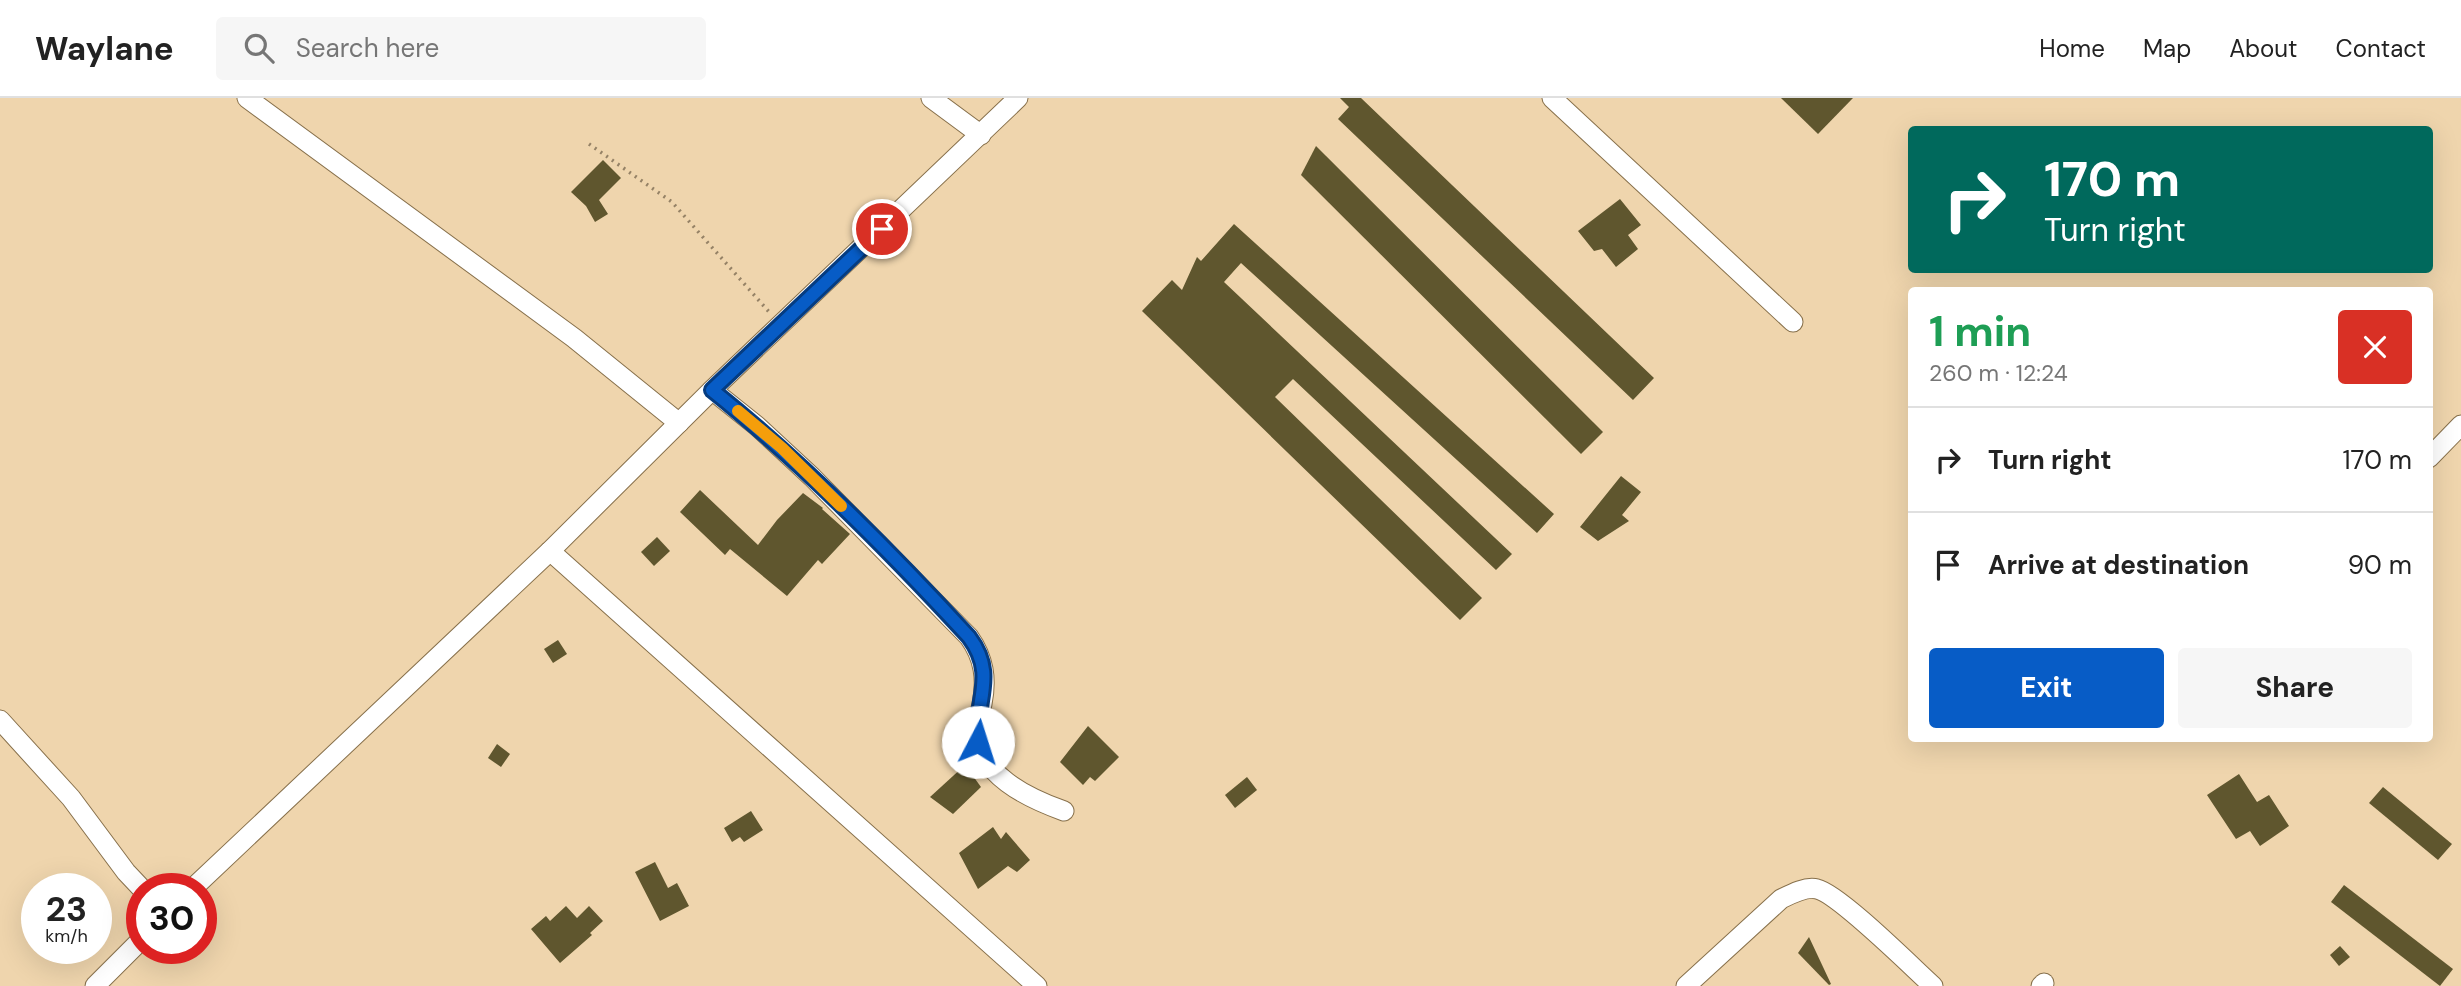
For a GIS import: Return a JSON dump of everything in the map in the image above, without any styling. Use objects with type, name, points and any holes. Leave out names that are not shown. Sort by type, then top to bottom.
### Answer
[{"type":"street","points":[[247,98],[574,338],[679,423]]},
{"type":"street","points":[[931,98],[981,135]]},
{"type":"street","points":[[209,873],[551,551],[712,390],[1018,98]]},
{"type":"street","points":[[1552,98],[1793,322]]},
{"type":"street","points":[[712,390],[805,470],[969,637],[979,650],[985,674],[984,696],[977,729],[978,742],[984,756],[993,771],[1003,779],[1048,806],[1064,811]]},
{"type":"street","points":[[2433,454],[2461,425]]},
{"type":"street","points":[[551,551],[1037,986]]},
{"type":"street","points":[[0,720],[71,798],[127,873]]},
{"type":"street","points":[[1686,986],[1781,899],[1795,892],[1816,888],[1838,900],[1933,986]]},
{"type":"street","points":[[94,986],[126,955]]},
{"type":"path","points":[[589,144],[672,202],[780,326]]},
{"type":"building","points":[[1340,98],[1361,98],[1654,378],[1633,400],[1338,119],[1349,107]]},
{"type":"building","points":[[1781,98],[1853,98],[1818,134]]},
{"type":"building","points":[[1316,146],[1603,432],[1581,454],[1301,175]]},
{"type":"building","points":[[603,160],[621,178],[599,200],[608,214],[595,222],[586,206],[571,192]]},
{"type":"building","points":[[1620,199],[1641,225],[1628,235],[1638,249],[1616,267],[1602,249],[1594,251],[1578,231]]},
{"type":"building","points":[[1234,224],[1554,514],[1537,533],[1241,263],[1224,282],[1512,554],[1496,570],[1293,379],[1275,397],[1482,598],[1460,620],[1142,311],[1172,280],[1182,290],[1197,257],[1201,261]]},
{"type":"building","points":[[1621,476],[1641,492],[1622,515],[1629,521],[1598,541],[1580,527]]},
{"type":"building","points":[[700,490],[758,545],[803,493],[850,534],[822,564],[818,560],[787,596],[730,549],[725,555],[680,512]]},
{"type":"building","points":[[657,537],[670,551],[654,566],[641,552]]},
{"type":"building","points":[[558,640],[567,654],[553,663],[544,649]]},
{"type":"building","points":[[1088,726],[1119,757],[1095,781],[1090,777],[1083,785],[1060,762]]},
{"type":"building","points":[[497,744],[510,754],[501,767],[488,758]]},
{"type":"building","points":[[965,765],[981,787],[953,814],[930,797]]},
{"type":"building","points":[[2239,774],[2257,802],[2269,795],[2289,826],[2260,846],[2250,831],[2236,839],[2207,795]]},
{"type":"building","points":[[1247,777],[1257,790],[1235,808],[1225,795]]},
{"type":"building","points":[[2383,787],[2452,844],[2438,860],[2369,803]]},
{"type":"building","points":[[751,811],[763,830],[744,842],[740,837],[732,842],[724,828]]},
{"type":"building","points":[[993,827],[1001,839],[1006,832],[1030,860],[1017,872],[1008,866],[978,889],[959,853]]},
{"type":"building","points":[[655,862],[668,888],[677,883],[689,906],[660,921],[635,872]]},
{"type":"building","points":[[2344,885],[2453,969],[2440,986],[2331,902]]},
{"type":"building","points":[[566,906],[577,918],[589,906],[603,921],[590,933],[592,935],[560,963],[531,929],[546,916],[550,921]]},
{"type":"building","points":[[1809,937],[1831,984],[1829,985],[1798,953]]},
{"type":"building","points":[[2340,946],[2350,957],[2339,966],[2330,955]]},
{"type":"slow traffic","points":[[738,411],[782,448],[841,506]]},
{"type":"route","points":[[882,229],[712,390],[757,426],[812,477],[954,621],[979,650],[985,674],[984,696],[977,729],[978,742]]}]
